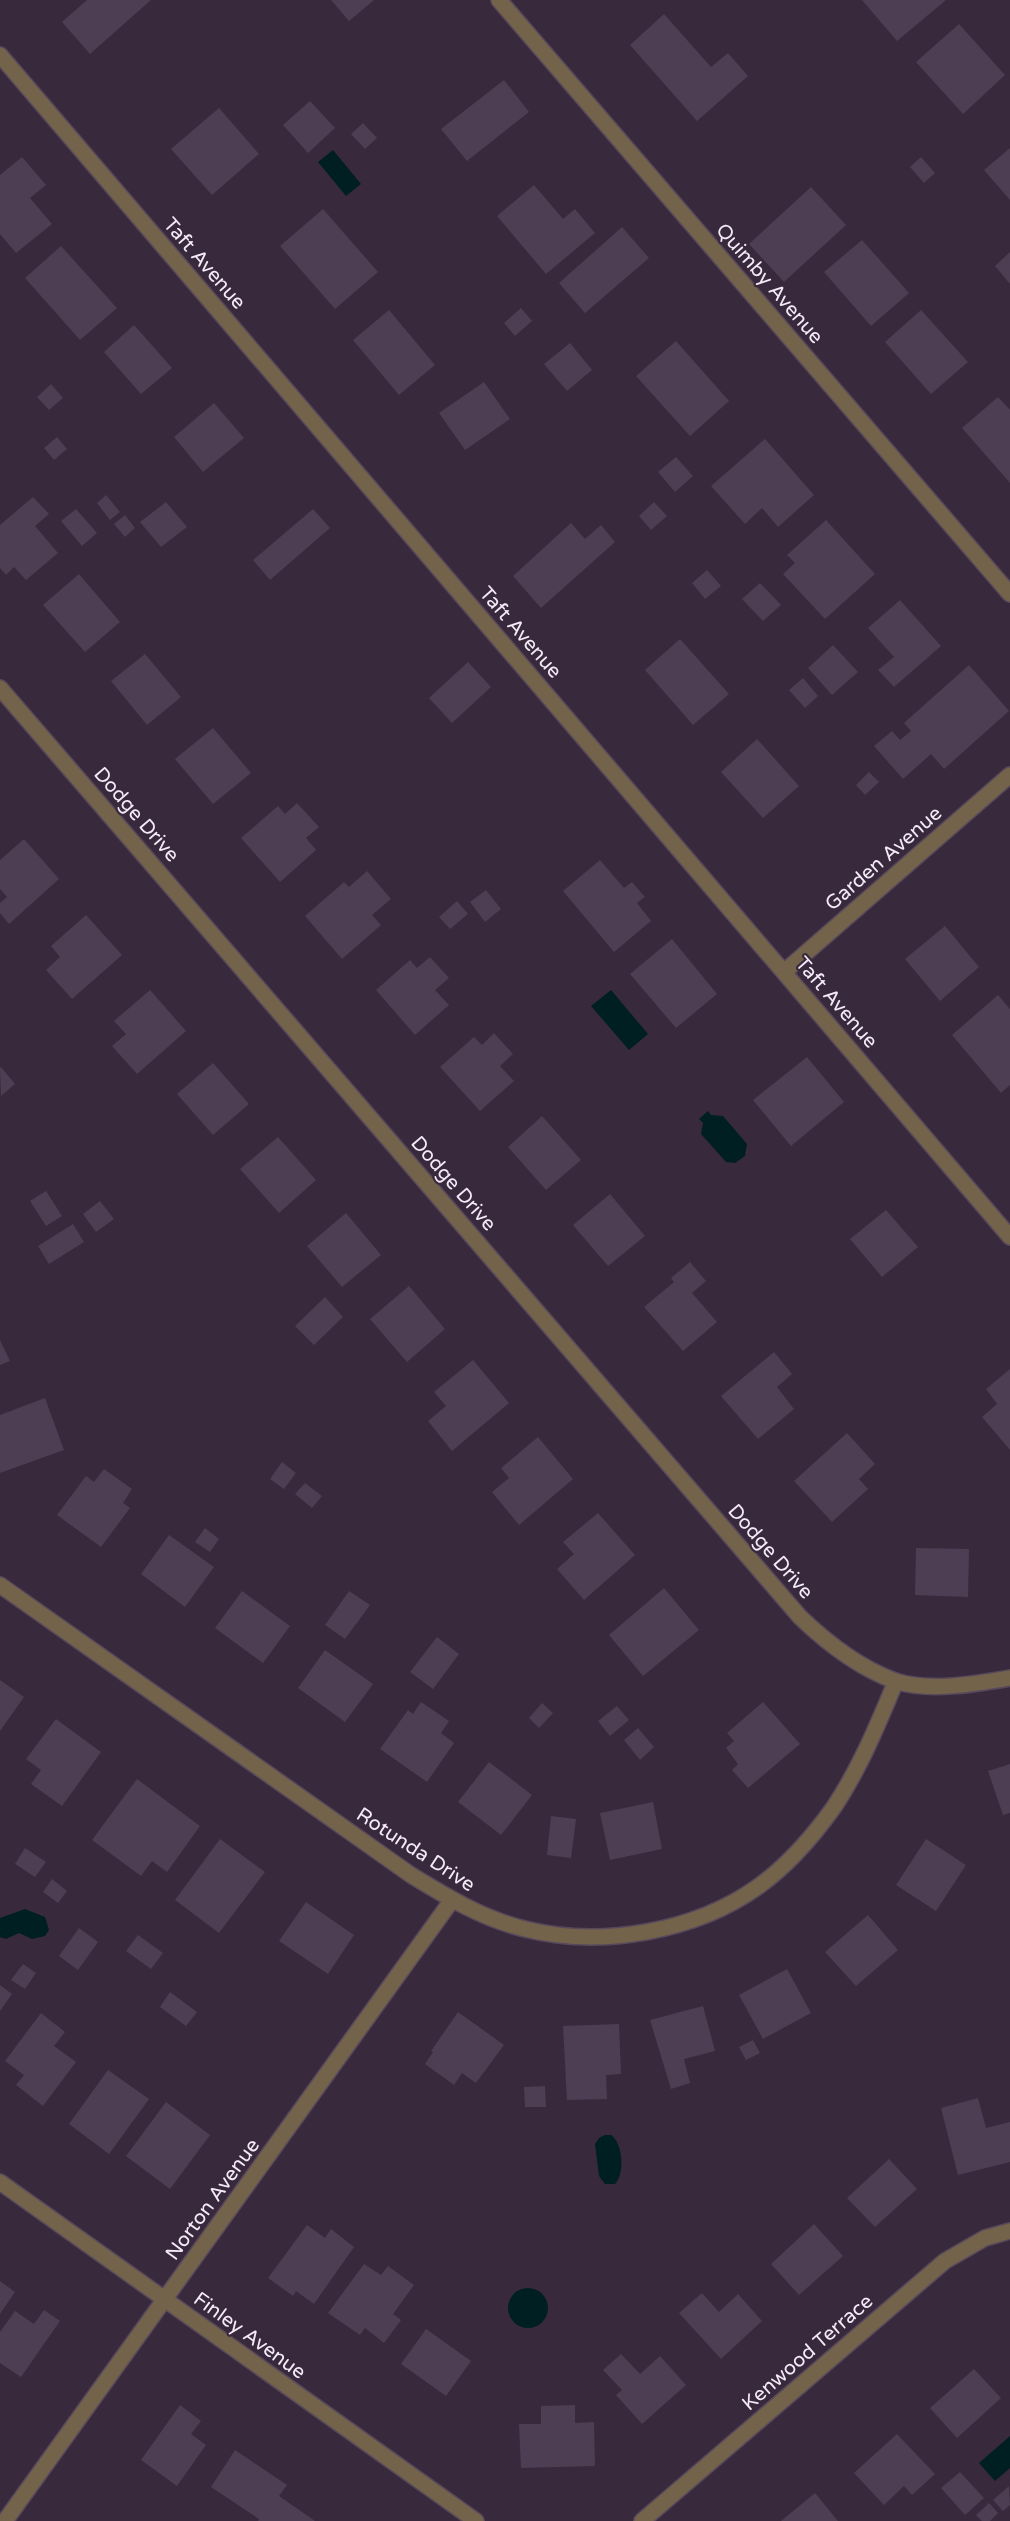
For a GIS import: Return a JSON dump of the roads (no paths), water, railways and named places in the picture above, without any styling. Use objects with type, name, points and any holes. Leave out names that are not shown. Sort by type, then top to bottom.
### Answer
[{"type":"street","name":"Quimby Avenue","points":[[499,0],[1010,594]]},
{"type":"street","name":"Taft Avenue","points":[[0,55],[1010,1237]]},
{"type":"street","name":"Dodge Drive","points":[[0,688],[800,1617],[819,1636],[858,1662],[896,1681]]},
{"type":"street","name":"Garden Avenue","points":[[784,972],[1010,774]]},
{"type":"street","name":"Rotunda Drive","points":[[0,1585],[411,1875],[452,1900],[493,1919],[525,1929],[567,1936],[621,1935],[674,1925],[720,1908],[759,1886],[798,1851],[834,1806],[867,1750],[896,1681]]},
{"type":"street","points":[[896,1681],[936,1686],[973,1685],[1010,1678]]},
{"type":"street","name":"Norton Avenue","points":[[5,2521],[452,1900]]},
{"type":"street","name":"Finley Avenue","points":[[0,2182],[477,2521]]},
{"type":"street","name":"Kenwood Terrace","points":[[642,2521],[945,2261],[985,2238],[1010,2231]]}]
